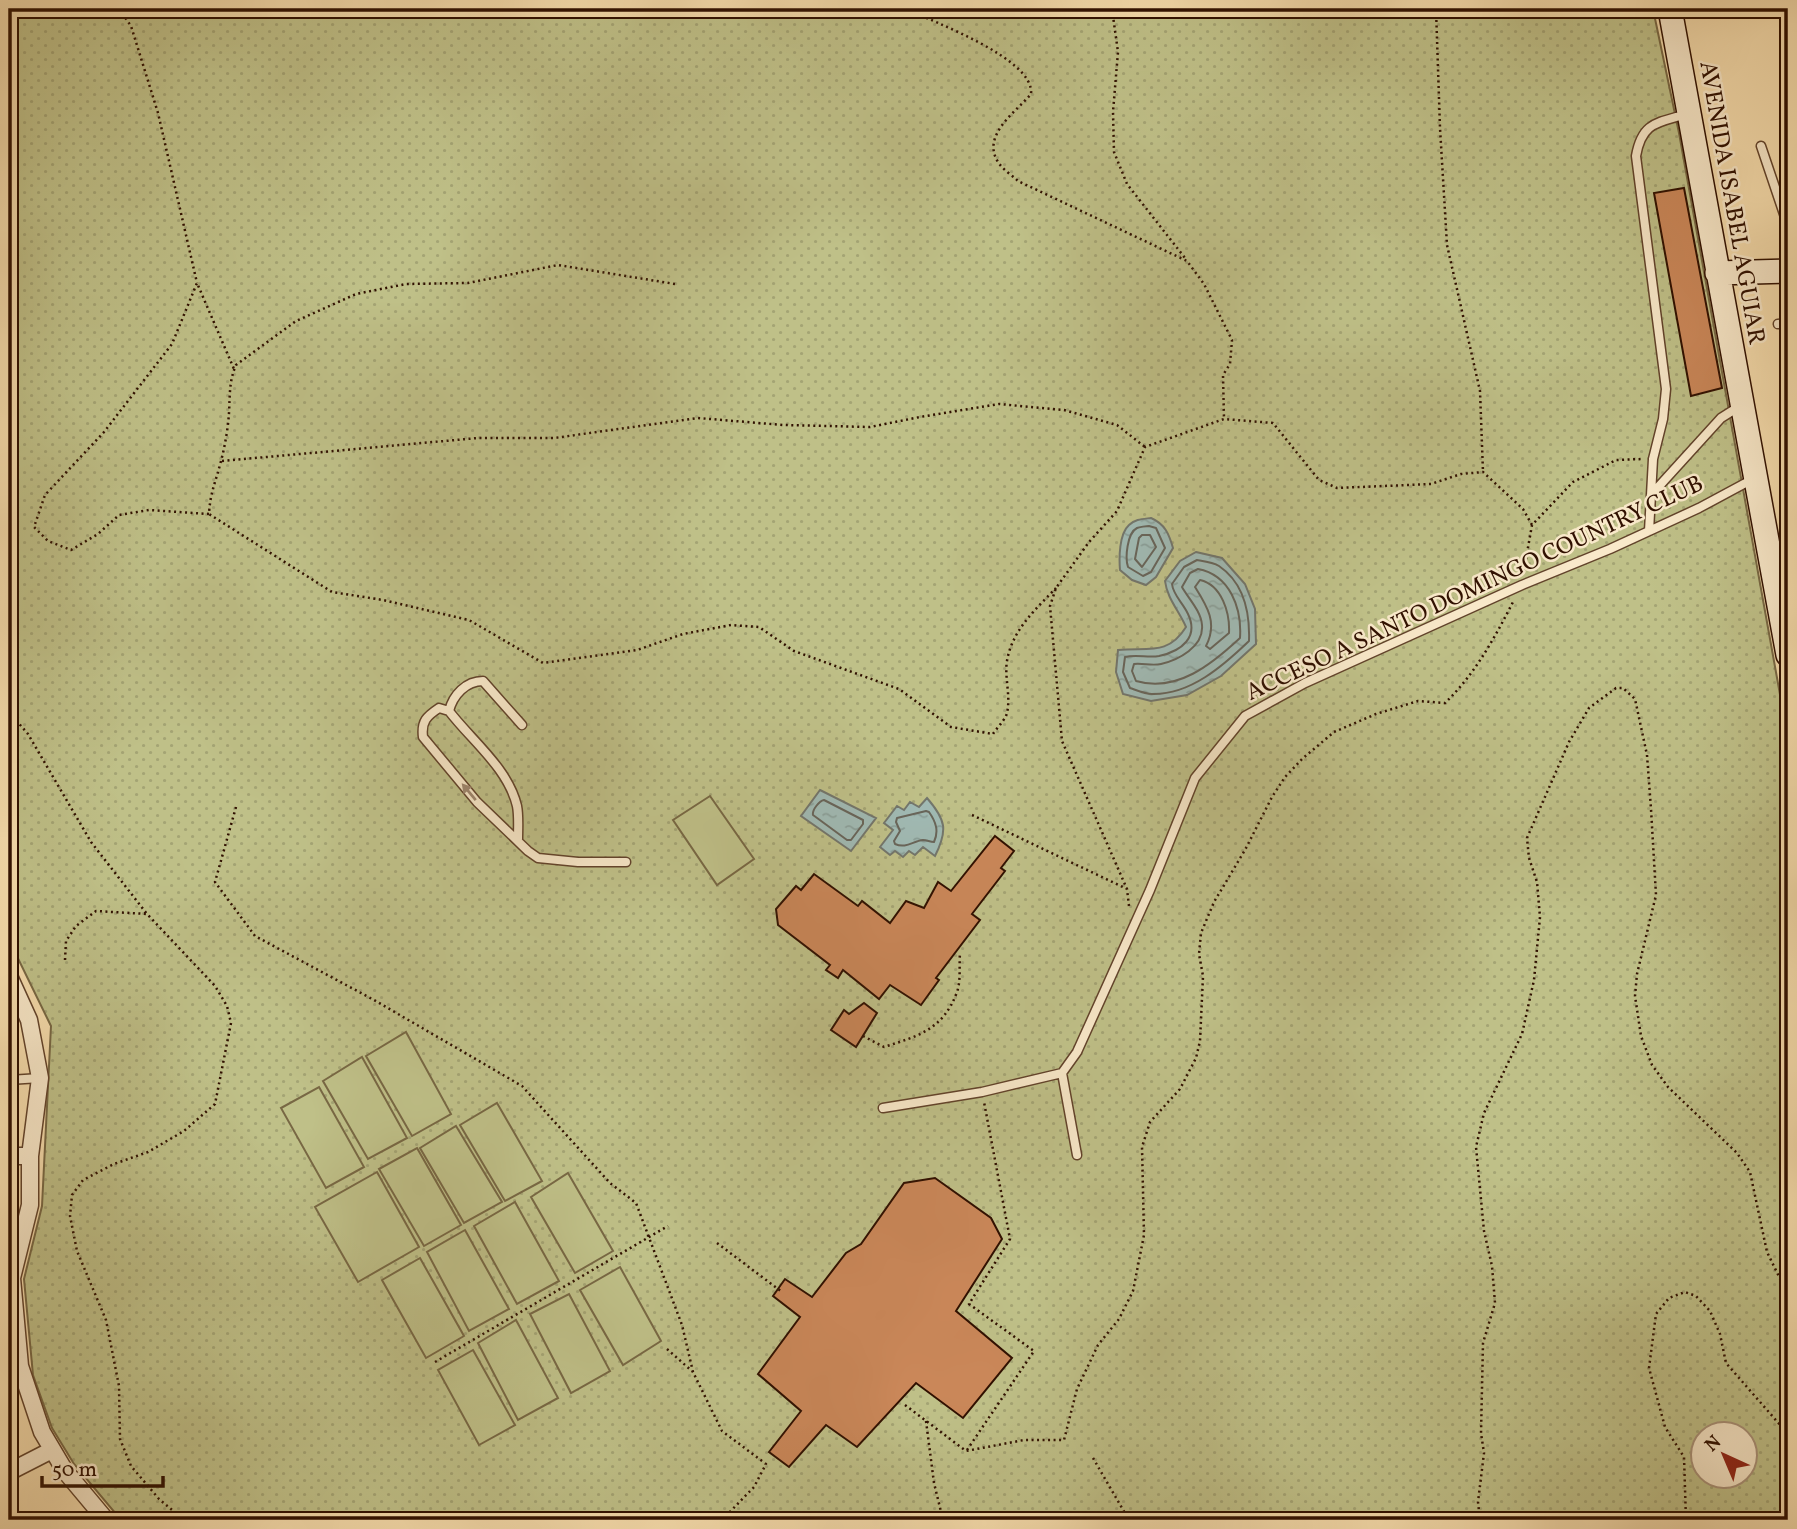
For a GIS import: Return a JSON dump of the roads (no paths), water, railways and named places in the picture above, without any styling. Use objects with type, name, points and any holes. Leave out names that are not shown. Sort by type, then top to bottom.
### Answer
[{"type":"main road","name":"AVENIDA ISABEL AGUIAR","points":[[1670,9],[1788,655]]},
{"type":"main road","points":[[1717,273],[1788,271]]},
{"type":"street","points":[[9,976],[29,1020],[40,1078],[30,1156],[30,1205],[12,1278],[20,1366],[16,1380],[41,1432],[65,1471],[106,1520]]},
{"type":"street","points":[[9,1156],[30,1156]]},
{"type":"street","points":[[9,1472],[52,1450]]},
{"type":"lane","points":[[1732,9],[1788,10]]},
{"type":"lane","points":[[1648,531],[1653,459],[1663,419],[1666,389],[1636,156],[1644,131],[1653,124],[1688,114]]},
{"type":"lane","points":[[1761,146],[1788,226]]},
{"type":"lane","points":[[1778,324],[1788,323]]},
{"type":"lane","points":[[1651,495],[1721,418],[1742,405]]},
{"type":"lane","name":"ACCESO A SANTO DOMINGO COUNTRY CLUB","points":[[1062,1073],[1083,1040],[1150,890],[1195,778],[1244,716],[1305,683],[1699,508],[1755,478]]},
{"type":"lane","points":[[449,711],[456,694],[473,681],[483,681],[522,725]]},
{"type":"lane","points":[[517,839],[517,808],[511,789],[500,771],[449,711],[439,708],[426,717],[422,727],[423,737],[477,802],[528,851],[538,858],[578,862],[626,862]]},
{"type":"lane","points":[[883,1108],[982,1092],[1062,1073],[1077,1156]]},
{"type":"lane","points":[[9,1080],[40,1078]]},
{"type":"water","points":[[1151,518],[1166,530],[1173,548],[1156,577],[1146,585],[1132,580],[1120,570],[1120,553],[1121,540],[1129,525],[1136,520]]},
{"type":"water","points":[[1196,552],[1222,558],[1245,584],[1255,609],[1256,644],[1221,676],[1187,695],[1151,701],[1123,694],[1116,672],[1118,650],[1164,646],[1179,636],[1186,627],[1165,581],[1180,561]]},
{"type":"water","points":[[820,790],[876,818],[851,851],[801,816]]},
{"type":"water","points":[[927,798],[938,813],[943,826],[942,839],[935,856],[923,847],[915,855],[909,851],[903,857],[895,851],[890,855],[880,847],[893,830],[884,823],[897,806],[904,810],[910,802],[919,807]]}]
